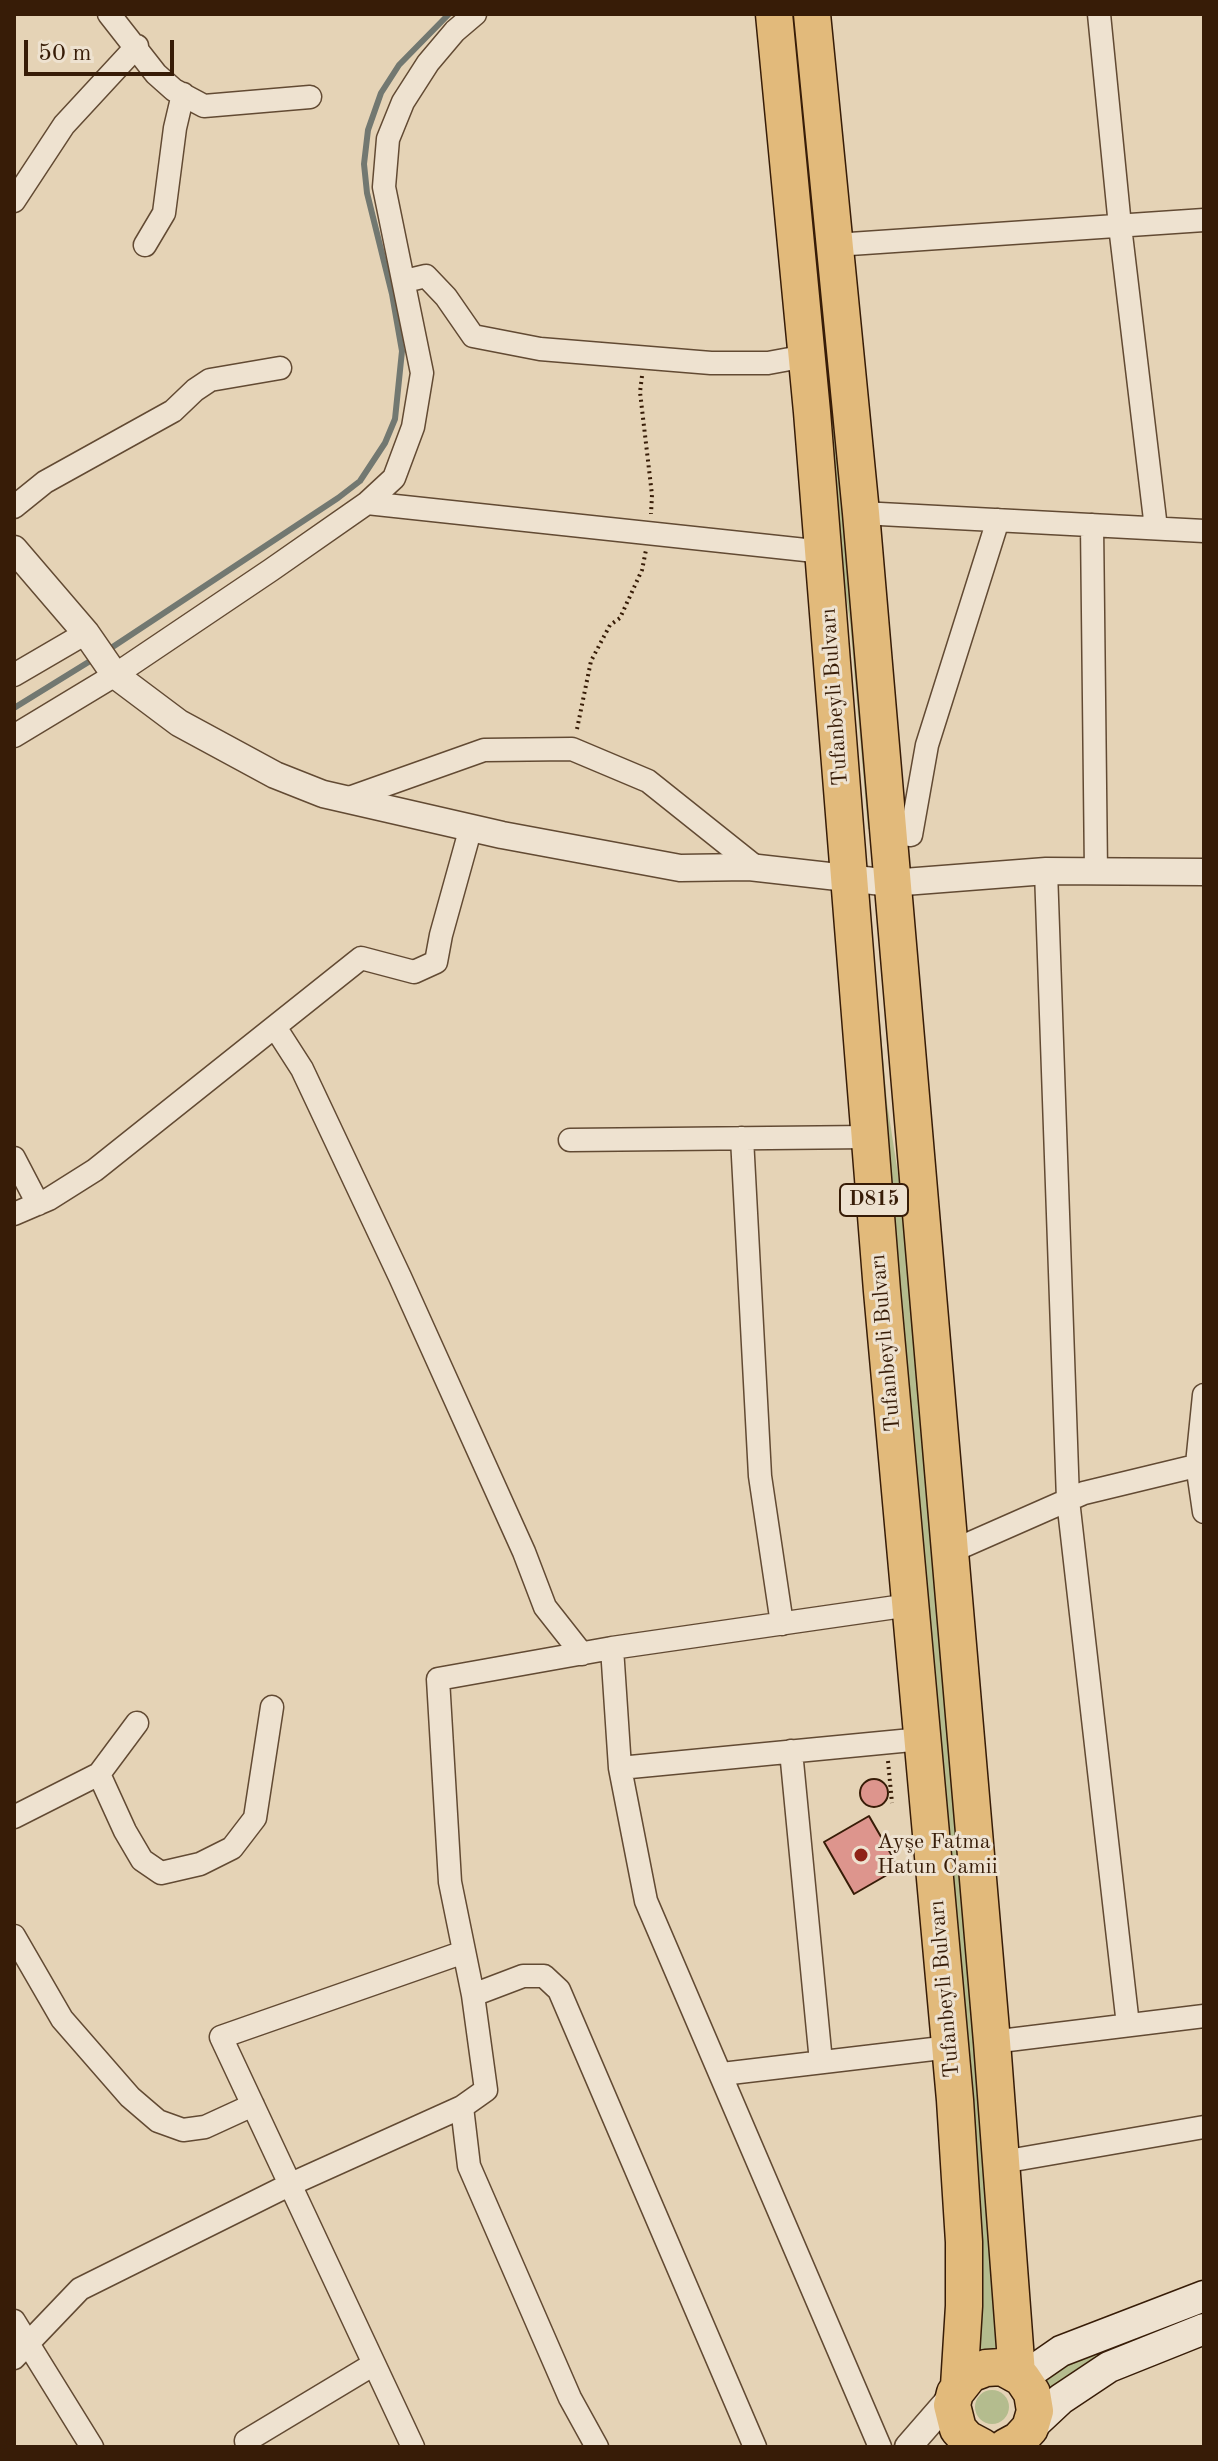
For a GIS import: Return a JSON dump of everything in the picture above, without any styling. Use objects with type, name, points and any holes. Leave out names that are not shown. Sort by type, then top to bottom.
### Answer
[{"type":"highway","name":"Tufanbeyli Bulvarı","points":[[774,14],[824,552],[869,1137],[950,2047],[964,2242],[964,2306],[957,2389],[952,2405],[958,2429],[991,2443],[1035,2411],[1032,2393],[1020,2376],[861,513],[812,14]]},
{"type":"highway","points":[[957,2389],[970,2374],[986,2368],[1002,2367],[1020,2376]]},
{"type":"main road","points":[[1020,2376],[1061,2351],[1204,2296]]},
{"type":"main road","points":[[991,2443],[1109,2367],[1204,2329]]},
{"type":"street","points":[[109,14],[156,74],[204,106],[310,97]]},
{"type":"street","points":[[14,736],[367,503],[394,478],[413,427],[422,373],[384,187],[388,139],[403,102],[428,63],[455,31],[475,14]]},
{"type":"street","points":[[1099,14],[1120,226],[1156,528]]},
{"type":"street","points":[[14,201],[64,125],[137,46]]},
{"type":"street","points":[[145,245],[164,213],[175,128],[183,94]]},
{"type":"street","points":[[835,245],[1204,220]]},
{"type":"street","points":[[405,281],[426,276],[446,297],[473,336],[540,349],[711,363],[768,363],[806,356]]},
{"type":"street","points":[[14,507],[45,482],[173,411],[210,380],[280,368]]},
{"type":"street","points":[[367,503],[824,552]]},
{"type":"street","points":[[861,513],[1204,531]]},
{"type":"street","points":[[887,832],[911,835],[927,745],[998,520]]},
{"type":"street","points":[[1092,525],[1096,872]]},
{"type":"street","points":[[14,549],[86,633],[113,672],[179,723],[275,775],[323,794],[680,868],[757,868],[891,883],[1046,871],[1204,872]]},
{"type":"street","points":[[14,675],[86,633]]},
{"type":"street","points":[[346,799],[484,750],[572,749],[648,781],[757,868]]},
{"type":"street","points":[[14,1214],[38,1204],[95,1170],[361,958],[414,972],[436,962],[471,827]]},
{"type":"street","points":[[1046,871],[1068,1500],[1128,2025]]},
{"type":"street","points":[[275,1027],[302,1069],[400,1277],[524,1552],[545,1607],[582,1654]]},
{"type":"street","points":[[570,1140],[869,1137]]},
{"type":"street","points":[[742,1138],[760,1476],[782,1624]]},
{"type":"street","points":[[14,1158],[38,1204]]},
{"type":"street","points":[[1204,1395],[1201,1464],[1204,1512]]},
{"type":"street","points":[[950,1552],[1084,1493],[1201,1464]]},
{"type":"street","points":[[22,2350],[80,2289],[289,2185],[462,2107],[486,2090],[473,1995],[450,1882],[438,1679],[612,1648],[910,1605]]},
{"type":"street","points":[[612,1648],[620,1768],[646,1901],[880,2447]]},
{"type":"street","points":[[99,1774],[142,1860],[161,1873],[200,1864],[232,1848],[255,1818],[272,1707]]},
{"type":"street","points":[[14,1817],[99,1774],[137,1723]]},
{"type":"street","points":[[620,1768],[922,1739]]},
{"type":"street","points":[[791,1751],[821,2062]]},
{"type":"street","points":[[14,1936],[62,2019],[130,2097],[158,2121],[183,2130],[205,2127],[253,2105]]},
{"type":"street","points":[[413,2447],[221,2037],[464,1952]]},
{"type":"street","points":[[473,1995],[523,1976],[544,1976],[559,1990],[755,2447]]},
{"type":"street","points":[[992,2042],[1204,2016]]},
{"type":"street","points":[[722,2074],[950,2047]]},
{"type":"street","points":[[462,2107],[469,2166],[570,2398],[597,2447]]},
{"type":"street","points":[[1002,2162],[1204,2127]]},
{"type":"street","points":[[14,2321],[22,2350],[92,2447]]},
{"type":"street","points":[[246,2441],[374,2364]]},
{"type":"street","points":[[908,2447],[957,2389]]},
{"type":"path","points":[[572,749],[591,661],[610,625],[620,618],[642,570],[652,495],[640,392],[645,358]]},
{"type":"path","points":[[886,1742],[892,1803]]},
{"type":"green space","points":[[788,14],[799,14],[872,829],[868,829],[850,623],[836,524]]},
{"type":"green space","points":[[864,896],[869,896],[887,1103],[907,1232],[1005,2352],[977,2353]]},
{"type":"green space","points":[[1204,2307],[1204,2315],[1039,2401],[1032,2374]]},
{"type":"green space","points":[[992,2390],[1004,2395],[1009,2407],[1004,2419],[992,2424],[980,2419],[975,2407],[980,2395]]},
{"type":"building","points":[[874,1779],[884,1783],[888,1793],[884,1803],[874,1807],[864,1803],[860,1793],[864,1783]]},
{"type":"building","name":"Ayşe Fatma Hatun Camii","points":[[869,1816],[899,1868],[854,1894],[824,1842]]},
{"type":"waterway","points":[[105,652],[338,498],[360,481],[385,443],[395,419],[402,351],[392,294],[367,193],[364,164],[368,130],[381,93],[399,65],[449,14]]},
{"type":"waterway","points":[[14,708],[95,658]]},
{"type":"place","name":"Ayşe Fatma Hatun Camii","points":[[861,1855]]}]
